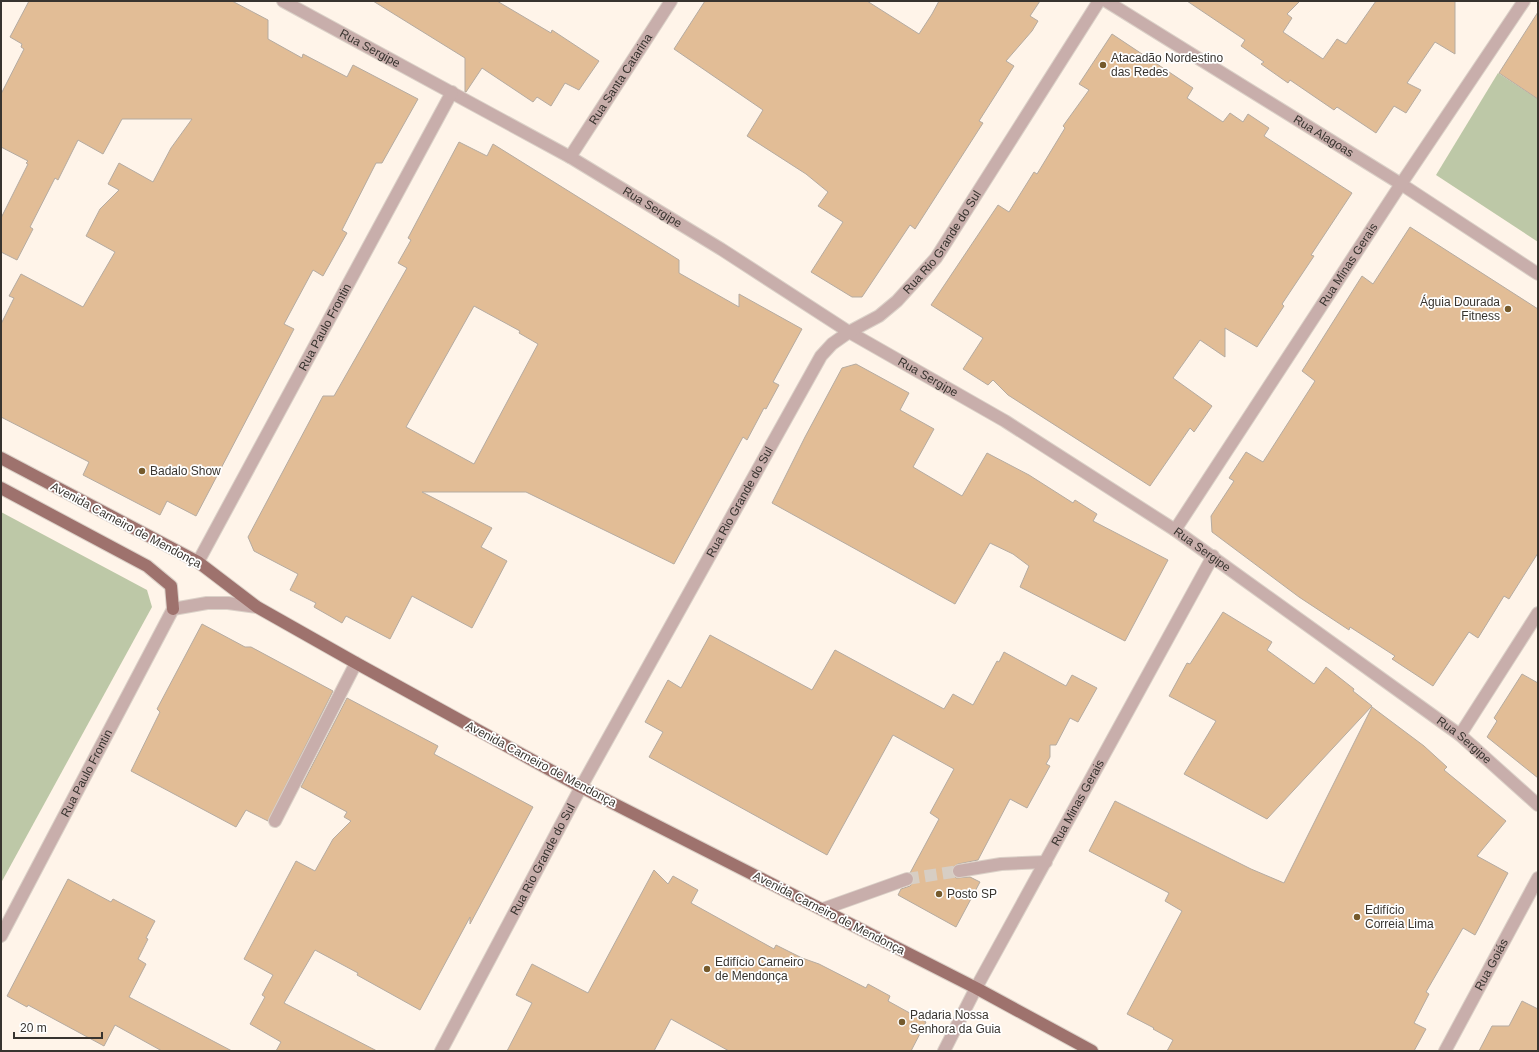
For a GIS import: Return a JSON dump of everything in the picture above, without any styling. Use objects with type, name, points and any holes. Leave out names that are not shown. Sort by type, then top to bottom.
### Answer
[{"type":"main road","name":"Avenida Carneiro de Mendonça","points":[[1,458],[198,562],[257,607],[581,787],[976,988],[1092,1051]]},
{"type":"main road","points":[[1,488],[147,566],[171,586],[173,609]]},
{"type":"street","name":"Rua Sergipe","points":[[283,1],[570,157],[721,249],[849,332],[1005,422],[1175,530],[1460,735],[1538,806]]},
{"type":"street","name":"Rua Santa Catarina","points":[[570,157],[672,1]]},
{"type":"street","name":"Rua Rio Grande do Sul","points":[[441,1051],[581,787],[821,356],[832,344],[849,332],[879,316],[897,301],[936,258],[1100,1]]},
{"type":"street","name":"Rua Alagoas","points":[[1106,1],[1401,184],[1538,274]]},
{"type":"street","name":"Rua Minas Gerais","points":[[1175,530],[1401,184],[1524,1]]},
{"type":"street","name":"Rua Paulo Frontin","points":[[198,562],[452,92]]},
{"type":"street","name":"Rua Minas Gerais","points":[[944,1051],[976,988],[1213,556]]},
{"type":"street","points":[[173,609],[206,603],[228,603],[257,607]]},
{"type":"street","name":"Rua Paulo Frontin","points":[[1,936],[173,609]]},
{"type":"street","points":[[1460,735],[1538,613]]},
{"type":"street","points":[[275,821],[356,663]]},
{"type":"street","points":[[959,871],[1001,864],[1046,862]]},
{"type":"street","name":"Rua Goiás","points":[[1445,1051],[1538,878]]},
{"type":"street","points":[[823,909],[907,879]]},
{"type":"green space","points":[[1498,73],[1538,99],[1538,242],[1436,175]]},
{"type":"green space","points":[[1,512],[147,590],[152,607],[1,883]]},
{"type":"building","points":[[29,1],[232,1],[268,20],[268,39],[302,58],[303,54],[347,77],[353,65],[418,99],[382,163],[376,163],[342,230],[347,233],[323,276],[313,270],[284,324],[294,329],[196,516],[167,501],[160,515],[83,475],[89,462],[1,417],[1,324],[14,298],[9,296],[21,274],[83,307],[115,252],[86,236],[100,209],[119,190],[108,184],[119,163],[153,182],[171,148],[192,119],[122,119],[103,154],[78,140],[58,180],[55,178],[30,227],[33,229],[17,260],[1,252],[1,218],[28,164],[26,163],[28,161],[1,147],[1,94],[24,49],[21,47],[22,44],[10,37]]},
{"type":"building","points":[[373,1],[497,1],[551,33],[552,30],[599,61],[579,90],[565,83],[551,106],[537,97],[533,102],[482,68],[465,92],[465,58]]},
{"type":"building","points":[[705,1],[867,1],[919,34],[939,1],[1040,1],[1030,16],[1038,21],[1032,31],[1006,61],[1014,66],[979,121],[983,123],[915,229],[910,225],[862,297],[852,297],[811,272],[843,222],[818,206],[828,192],[806,174],[747,136],[763,110],[674,49]]},
{"type":"building","points":[[1187,1],[1300,1],[1287,14],[1292,18],[1283,32],[1323,59],[1337,39],[1346,44],[1376,1],[1455,1],[1455,54],[1435,42],[1407,83],[1421,90],[1406,113],[1394,106],[1376,133],[1337,107],[1334,110],[1290,80],[1288,83],[1261,64],[1264,62],[1241,46],[1245,40]]},
{"type":"building","points":[[1538,12],[1538,99],[1499,73]]},
{"type":"building","points":[[1112,34],[1193,88],[1187,98],[1223,122],[1230,113],[1243,122],[1248,114],[1269,128],[1264,136],[1352,193],[1311,255],[1314,256],[1282,304],[1284,306],[1257,347],[1225,328],[1225,357],[1200,340],[1173,378],[1212,406],[1194,432],[1190,428],[1150,486],[1008,395],[993,380],[988,385],[963,369],[983,338],[931,305],[998,205],[1009,212],[1034,172],[1037,174],[1065,128],[1063,126],[1089,90],[1079,84]]},
{"type":"building","points":[[459,142],[487,156],[493,144],[679,260],[679,273],[739,307],[739,294],[802,329],[773,382],[779,385],[766,409],[764,408],[747,440],[743,437],[674,564],[526,492],[422,492],[492,528],[481,547],[507,561],[472,628],[412,596],[390,639],[346,616],[342,623],[314,607],[316,603],[290,590],[298,574],[254,551],[248,537],[323,396],[334,396],[407,268],[398,263],[411,240],[408,238]],"holes":[[[474,306],[520,331],[519,333],[538,344],[474,464],[406,427]]]},
{"type":"building","points":[[1410,227],[1538,309],[1538,553],[1509,599],[1504,596],[1478,638],[1469,632],[1433,686],[1392,659],[1395,656],[1350,627],[1349,630],[1299,597],[1212,532],[1211,516],[1234,481],[1229,478],[1246,452],[1263,462],[1315,381],[1302,371],[1362,276],[1373,284]]},
{"type":"building","points":[[856,364],[909,393],[900,410],[934,429],[913,467],[962,496],[987,453],[1029,475],[1073,503],[1075,500],[1097,514],[1093,521],[1168,560],[1125,641],[1020,587],[1029,566],[1013,554],[990,543],[955,604],[772,503],[842,368]]},
{"type":"building","points":[[1223,612],[1272,642],[1267,650],[1314,684],[1326,667],[1354,689],[1353,691],[1372,706],[1267,819],[1184,774],[1216,721],[1169,696],[1187,663],[1190,664]]},
{"type":"building","points":[[202,624],[245,647],[251,647],[333,691],[268,821],[246,810],[236,827],[131,771],[160,712],[157,709]]},
{"type":"building","points":[[710,635],[812,690],[835,650],[944,709],[953,694],[973,705],[997,661],[999,662],[1004,652],[1066,686],[1072,675],[1097,688],[1078,722],[1070,718],[1056,745],[1050,745],[1050,757],[1046,764],[1050,766],[1027,808],[1010,799],[978,860],[958,864],[952,868],[952,873],[956,878],[970,877],[980,882],[956,927],[898,895],[901,889],[910,886],[914,881],[914,876],[910,873],[939,819],[930,813],[954,769],[893,735],[827,855],[649,757],[663,732],[645,722],[668,680],[681,688]]},
{"type":"building","points":[[1522,674],[1538,683],[1538,778],[1487,737],[1497,721],[1494,718]]},
{"type":"building","points":[[347,698],[438,746],[434,754],[533,807],[470,924],[470,917],[420,1010],[357,975],[358,973],[315,950],[284,1003],[377,1051],[276,1051],[281,1042],[250,1024],[265,997],[262,995],[273,975],[244,959],[296,861],[315,871],[333,839],[351,821],[344,817],[347,812],[301,787]]},
{"type":"building","points":[[1372,707],[1424,746],[1447,767],[1444,770],[1506,821],[1477,856],[1508,873],[1475,935],[1463,928],[1426,992],[1429,994],[1414,1023],[1426,1029],[1414,1051],[1167,1051],[1173,1040],[1127,1014],[1182,911],[1165,901],[1169,893],[1089,851],[1115,801],[1251,869],[1284,883]]},
{"type":"building","points":[[654,870],[668,884],[673,876],[698,890],[691,903],[774,949],[776,945],[802,958],[819,964],[866,988],[868,984],[890,996],[888,1001],[926,1022],[911,1051],[729,1051],[671,1019],[654,1051],[507,1051],[532,1003],[516,995],[532,964],[588,993]]},
{"type":"building","points":[[68,879],[111,902],[113,899],[155,921],[146,938],[148,939],[138,959],[146,964],[129,997],[232,1051],[162,1051],[115,1025],[104,1046],[28,1005],[27,1007],[7,996]]},
{"type":"building","points":[[1522,1001],[1538,1009],[1538,1051],[1479,1051],[1492,1026],[1509,1026]]},
{"type":"tunnel","points":[[907,879],[959,871]]},
{"type":"place","name":"Atacadão Nordestino das Redes","points":[[1103,65]]},
{"type":"place","name":"Águia Dourada Fitness","points":[[1508,309]]},
{"type":"place","name":"Badalo Show","points":[[142,471]]},
{"type":"place","name":"Posto SP","points":[[939,894]]},
{"type":"place","name":"Edifício Correia Lima","points":[[1357,917]]},
{"type":"place","name":"Edifício Carneiro de Mendonça","points":[[707,969]]},
{"type":"place","name":"Padaria Nossa Senhora da Guia","points":[[902,1022]]}]
